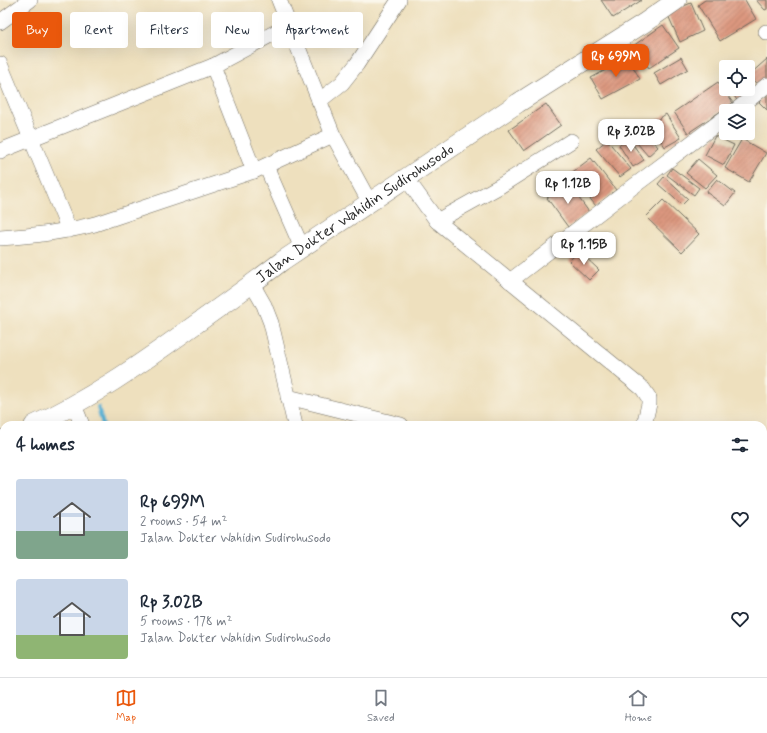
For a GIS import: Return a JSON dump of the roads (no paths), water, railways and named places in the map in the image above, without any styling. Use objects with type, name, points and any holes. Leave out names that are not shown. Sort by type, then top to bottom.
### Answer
[{"type":"main road","name":"Jalan Dokter Wahidin Sudirohusodo","points":[[42,421],[74,406],[150,358],[282,261],[518,103],[644,23],[677,0]]},
{"type":"street","points":[[0,22],[12,6],[30,0]]},
{"type":"street","points":[[278,0],[283,12]]},
{"type":"street","points":[[319,101],[342,83],[346,78],[357,64],[399,0]]},
{"type":"street","points":[[0,151],[213,66],[272,34]]},
{"type":"street","points":[[298,48],[333,135],[370,202]]},
{"type":"street","points":[[0,64],[30,139],[70,230]]},
{"type":"street","points":[[213,66],[260,168],[302,248]]},
{"type":"street","points":[[744,104],[767,85]]},
{"type":"street","points":[[510,282],[630,189],[719,123]]},
{"type":"street","points":[[0,238],[70,230],[95,224],[260,168],[333,135]]},
{"type":"street","points":[[437,221],[500,186],[571,141]]},
{"type":"street","points":[[406,178],[437,221],[643,389],[648,396],[649,404],[645,421]]},
{"type":"street","points":[[252,284],[264,305],[271,323],[294,421]]},
{"type":"street","points":[[288,397],[385,421]]},
{"type":"street","points":[[74,406],[80,421]]},
{"type":"waterway","points":[[98,407],[102,421]]}]
